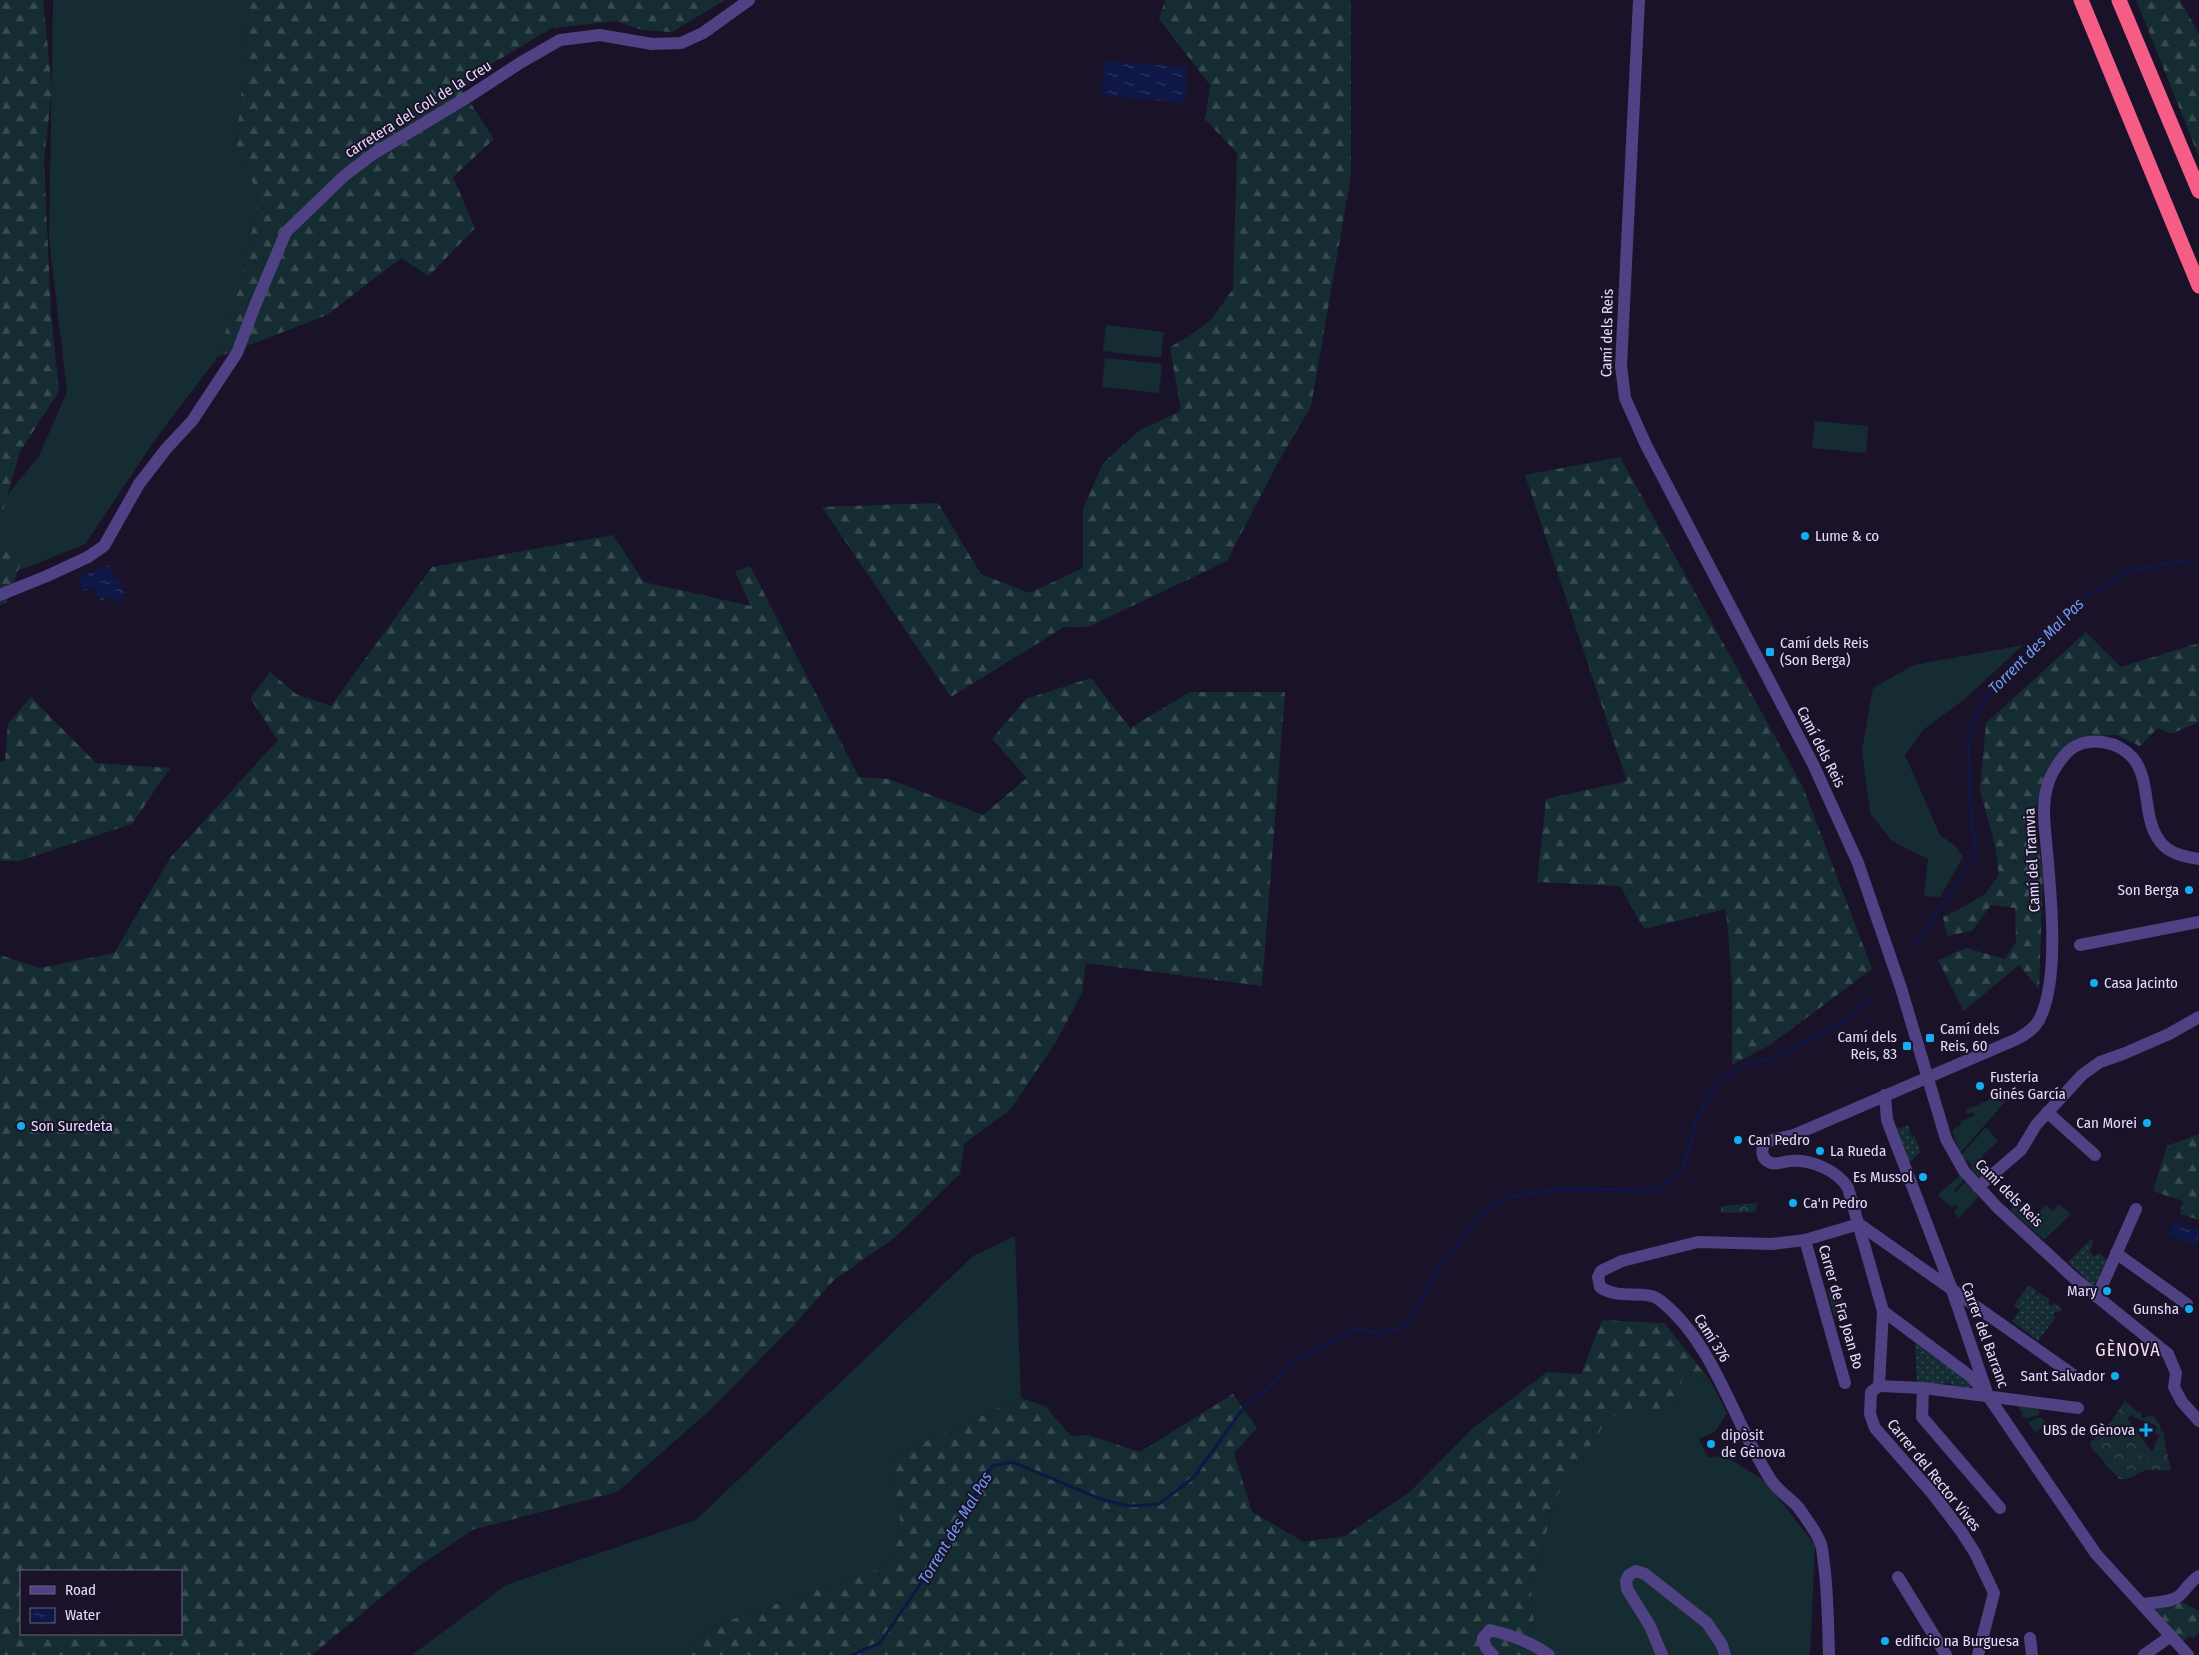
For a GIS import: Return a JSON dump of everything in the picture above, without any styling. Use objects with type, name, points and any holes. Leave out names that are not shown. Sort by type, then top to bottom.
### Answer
[{"type":"highway","points":[[2081,0],[2199,286]]},
{"type":"highway","points":[[2119,0],[2199,191]]},
{"type":"street","name":"carretera del Coll de la Creu","points":[[0,595],[88,557],[104,546],[139,484],[166,449],[192,421],[237,353],[286,232],[344,176],[373,154],[560,40],[600,35],[652,44],[681,43],[703,33],[749,0]]},
{"type":"street","name":"Camí dels Reis","points":[[1639,0],[1621,366],[1624,398],[1646,445],[1813,764],[1858,863],[1880,922],[1929,1076],[1946,1139],[1964,1171],[1997,1207],[2097,1297],[2168,1354],[2176,1373],[2174,1387],[2182,1402],[2199,1420]]},
{"type":"street","name":"Camí del Tramvia","points":[[1929,1076],[2017,1039],[2029,1032],[2038,1022],[2045,1006],[2051,961],[2052,910],[2043,810],[2048,783],[2070,749],[2100,741],[2127,752],[2142,775],[2147,812],[2157,836],[2164,846],[2171,851],[2183,857],[2199,859]]},
{"type":"street","points":[[2080,945],[2199,922]]},
{"type":"street","points":[[1978,1187],[2021,1150],[2036,1125],[2082,1075],[2100,1062],[2169,1034],[2199,1017]]},
{"type":"street","name":"Carrer del Rector Vives","points":[[1929,1076],[1794,1135],[1764,1142],[1762,1150],[1765,1160],[1770,1164],[1804,1161],[1824,1168],[1840,1178],[1848,1188],[1883,1311],[1879,1386],[1871,1392],[1871,1421],[1932,1493],[1961,1531],[1975,1553],[1994,1593],[1978,1655]]},
{"type":"street","points":[[1887,1120],[1894,1100],[1915,1082]]},
{"type":"street","name":"Carrer del Barranc","points":[[1885,1095],[1887,1120],[1951,1288],[1988,1396],[2096,1554],[2188,1655]]},
{"type":"street","points":[[2047,1112],[2094,1155]]},
{"type":"street","points":[[2097,1297],[2136,1209]]},
{"type":"street","points":[[1859,1224],[2072,1374]]},
{"type":"street","name":"Camí 376","points":[[1829,1655],[1826,1580],[1820,1542],[1797,1507],[1773,1483],[1756,1456],[1713,1368],[1683,1321],[1659,1299],[1640,1294],[1619,1295],[1608,1292],[1600,1287],[1598,1277],[1601,1271],[1622,1261],[1698,1242],[1768,1245],[1805,1240],[1859,1224]]},
{"type":"street","name":"Carrer de Fra Joan Bo","points":[[1805,1240],[1845,1383]]},
{"type":"street","points":[[2116,1252],[2187,1304]]},
{"type":"street","points":[[1883,1311],[1970,1376],[1988,1396]]},
{"type":"street","points":[[1879,1386],[1923,1388],[2078,1408]]},
{"type":"street","points":[[1923,1388],[1922,1417],[2000,1508]]},
{"type":"street","points":[[1662,1655],[1650,1626],[1627,1589],[1626,1581],[1629,1575],[1636,1571],[1645,1574],[1707,1624],[1722,1645],[1725,1655]]},
{"type":"street","points":[[2143,1604],[2178,1598],[2194,1579],[2199,1576]]},
{"type":"street","points":[[1898,1577],[1946,1655]]},
{"type":"street","points":[[1494,1655],[1486,1648],[1483,1638],[1490,1630],[1508,1634],[1536,1645],[1549,1655]]},
{"type":"street","points":[[2144,1655],[2171,1636]]},
{"type":"street","points":[[2030,1638],[2032,1655]]},
{"type":"green space","points":[[0,0],[43,0],[52,89],[44,160],[51,314],[59,391],[20,452],[0,521]]},
{"type":"green space","points":[[53,0],[250,0],[236,148],[259,196],[241,281],[218,357],[159,434],[85,544],[20,570],[0,555],[0,504],[39,456],[67,392],[49,238]]},
{"type":"green space","points":[[250,0],[725,0],[672,32],[642,30],[616,21],[552,28],[488,66],[462,90],[494,139],[453,177],[475,228],[429,276],[401,258],[327,315],[218,357],[241,281],[259,196],[236,148]]},
{"type":"green space","points":[[1165,0],[1351,0],[1351,176],[1311,406],[1277,464],[1227,561],[1088,627],[1064,627],[951,697],[822,507],[938,503],[981,574],[1029,593],[1083,568],[1083,509],[1103,463],[1140,430],[1181,411],[1170,347],[1188,337],[1211,320],[1233,289],[1237,153],[1205,119],[1210,85],[1159,19]]},
{"type":"green space","points":[[2136,0],[2180,0],[2199,34],[2199,157]]},
{"type":"green space","points":[[1106,325],[1164,332],[1161,358],[1103,351]]},
{"type":"green space","points":[[1105,358],[1162,364],[1159,393],[1102,387]]},
{"type":"green space","points":[[1815,421],[1868,426],[1866,453],[1812,448]]},
{"type":"green space","points":[[1620,457],[1803,787],[1872,969],[1770,1045],[1732,1065],[1732,983],[1726,909],[1644,929],[1620,886],[1537,882],[1546,799],[1627,781],[1525,475]]},
{"type":"green space","points":[[613,535],[644,582],[751,606],[735,572],[750,566],[859,777],[889,779],[983,815],[1027,778],[992,739],[1026,699],[1091,678],[1130,728],[1190,692],[1285,692],[1262,986],[1086,963],[1082,993],[1056,1042],[1010,1110],[964,1144],[960,1174],[893,1239],[834,1280],[793,1326],[709,1411],[617,1492],[472,1530],[419,1566],[312,1655],[0,1655],[0,955],[40,968],[114,953],[170,858],[278,740],[250,698],[270,672],[296,694],[331,706],[432,567]]},
{"type":"green space","points":[[0,546],[21,563],[6,603],[0,605]]},
{"type":"green space","points":[[2086,632],[2121,667],[2199,643],[2199,722],[2171,734],[2158,728],[2140,746],[2116,735],[2088,736],[2070,745],[2043,785],[2033,816],[2043,872],[2039,989],[2019,965],[1964,1011],[1938,960],[1966,948],[2005,959],[2016,942],[2015,908],[1991,905],[1972,931],[1947,936],[1943,917],[1985,894],[1999,875],[1995,846],[1980,790],[1986,723]]},
{"type":"green space","points":[[2023,645],[1966,698],[1923,730],[1905,755],[1940,835],[1955,846],[1963,857],[1940,897],[1924,896],[1928,859],[1892,841],[1870,813],[1862,750],[1873,688],[1914,665]]},
{"type":"green space","points":[[31,697],[96,763],[170,768],[132,824],[19,861],[0,861],[0,762],[5,761],[8,724]]},
{"type":"green space","points":[[2011,1095],[1960,1153],[1952,1130],[1961,1125],[1960,1122],[1975,1115],[1973,1112],[1968,1114],[1966,1110],[1996,1097],[1998,1101]]},
{"type":"green space","points":[[1908,1125],[1912,1137],[1915,1136],[1920,1152],[1909,1163],[1897,1129]]},
{"type":"green space","points":[[1986,1127],[1998,1141],[1982,1156],[1988,1163],[1983,1168],[1988,1174],[1981,1180],[1971,1168],[1972,1166],[1967,1160],[1965,1162],[1961,1155]]},
{"type":"green space","points":[[2199,1134],[2199,1220],[2180,1214],[2183,1201],[2153,1191],[2167,1146]]},
{"type":"green space","points":[[1960,1175],[1964,1180],[1954,1191],[1956,1192],[1966,1182],[1979,1196],[1959,1218],[1954,1213],[1958,1207],[1955,1204],[1952,1207],[1938,1195]]},
{"type":"green space","points":[[2020,1199],[2037,1214],[2046,1205],[2053,1211],[2059,1204],[2071,1214],[2044,1240],[2010,1210]]},
{"type":"green space","points":[[1758,1203],[1755,1212],[1721,1213],[1721,1206]]},
{"type":"green space","points":[[1015,1236],[1021,1398],[891,1457],[900,1520],[890,1565],[712,1626],[682,1655],[412,1655],[506,1585],[696,1520],[973,1256]]},
{"type":"green space","points":[[2091,1239],[2093,1246],[2089,1250],[2094,1257],[2099,1253],[2107,1260],[2094,1287],[2068,1262]]},
{"type":"green space","points":[[1839,1285],[1847,1314],[1834,1316],[1827,1289]]},
{"type":"green space","points":[[2029,1285],[2037,1291],[2035,1296],[2039,1292],[2050,1300],[2048,1303],[2052,1306],[2054,1303],[2062,1309],[2059,1313],[2056,1311],[2053,1315],[2056,1317],[2038,1341],[2012,1321],[2020,1310],[2014,1305]]},
{"type":"green space","points":[[1602,1320],[1664,1323],[1710,1380],[1684,1374],[1675,1408],[1610,1416],[1556,1497],[1531,1589],[1534,1625],[1522,1655],[682,1655],[712,1626],[890,1565],[900,1520],[891,1457],[1021,1398],[1045,1406],[1071,1436],[1088,1435],[1140,1452],[1233,1394],[1257,1428],[1234,1453],[1252,1512],[1304,1542],[1345,1536],[1410,1492],[1472,1429],[1547,1372],[1581,1374]]},
{"type":"green space","points":[[1915,1343],[1970,1383],[1971,1390],[1951,1387],[1951,1384],[1943,1383],[1942,1387],[1917,1383]]},
{"type":"green space","points":[[1684,1374],[1710,1380],[1727,1413],[1715,1432],[1699,1439],[1708,1457],[1725,1456],[1765,1481],[1815,1545],[1810,1655],[1522,1655],[1534,1625],[1531,1589],[1556,1497],[1610,1415],[1675,1408]]},
{"type":"green space","points":[[2125,1401],[2137,1412],[2119,1423],[2145,1459],[2166,1449],[2171,1470],[2146,1470],[2130,1478],[2119,1479],[2090,1446],[2090,1442],[2099,1435],[2101,1436]]},
{"type":"green space","points":[[2017,1406],[2039,1409],[2039,1415],[2026,1419],[2021,1416],[2023,1414]]},
{"type":"green space","points":[[2139,1411],[2143,1418],[2153,1415],[2160,1425],[2161,1431],[2163,1431],[2166,1449],[2145,1459],[2119,1422],[2127,1418],[2152,1452],[2159,1435],[2155,1433],[2157,1426],[2133,1417]]},
{"type":"green space","points":[[2040,1417],[2048,1424],[2035,1432],[2028,1422]]},
{"type":"green space","points":[[2182,1602],[2199,1611],[2199,1633],[2193,1638],[2190,1636],[2182,1642],[2151,1606]]},
{"type":"water","points":[[1104,61],[1187,67],[1185,103],[1102,95]]},
{"type":"water","points":[[109,565],[115,580],[118,578],[126,599],[114,603],[111,596],[100,601],[94,588],[84,591],[79,577]]},
{"type":"water","points":[[2173,1222],[2199,1231],[2197,1246],[2168,1236]]},
{"type":"waterway","name":"Torrent des Mal Pas","points":[[1915,945],[1976,855],[1970,801],[1968,730],[1992,687],[2077,600],[2106,586],[2125,572],[2179,561],[2199,566]]},
{"type":"waterway","name":"Torrent des Mal Pas","points":[[852,1655],[880,1643],[940,1555],[992,1466],[1013,1462],[1103,1500],[1130,1506],[1159,1504],[1194,1477],[1245,1406],[1274,1383],[1289,1363],[1357,1328],[1379,1334],[1405,1326],[1441,1265],[1480,1216],[1504,1198],[1559,1189],[1659,1190],[1683,1169],[1696,1122],[1708,1097],[1723,1079],[1748,1063],[1778,1057],[1849,1018],[1870,999]]},
{"type":"place","name":"Lume & co","points":[[1805,536]]},
{"type":"place","name":"Camí dels Reis (Son Berga)","points":[[1770,652]]},
{"type":"place","name":"Son Berga","points":[[2189,890]]},
{"type":"place","name":"Casa Jacinto","points":[[2094,983]]},
{"type":"place","name":"Camí dels Reis, 60","points":[[1930,1038]]},
{"type":"place","name":"Camí dels Reis, 83","points":[[1907,1046]]},
{"type":"place","name":"Fusteria Ginés García","points":[[1980,1086]]},
{"type":"place","name":"Can Morei","points":[[2147,1123]]},
{"type":"place","name":"Son Suredeta","points":[[21,1126]]},
{"type":"place","name":"Can Pedro","points":[[1738,1140]]},
{"type":"place","name":"La Rueda","points":[[1820,1151]]},
{"type":"place","name":"Es Mussol","points":[[1923,1177]]},
{"type":"place","name":"Ca'n Pedro","points":[[1793,1203]]},
{"type":"place","name":"Mary","points":[[2107,1291]]},
{"type":"place","name":"Gunsha","points":[[2189,1309]]},
{"type":"place","name":"Sant Salvador","points":[[2115,1376]]},
{"type":"place","name":"UBS de Gènova","points":[[2146,1430]]},
{"type":"place","name":"dipòsit de Gènova","points":[[1711,1444]]},
{"type":"place","name":"edificio na Burguesa","points":[[1885,1641]]},
{"type":"district","name":"GÈNOVA","points":[[2128,1350]]}]
